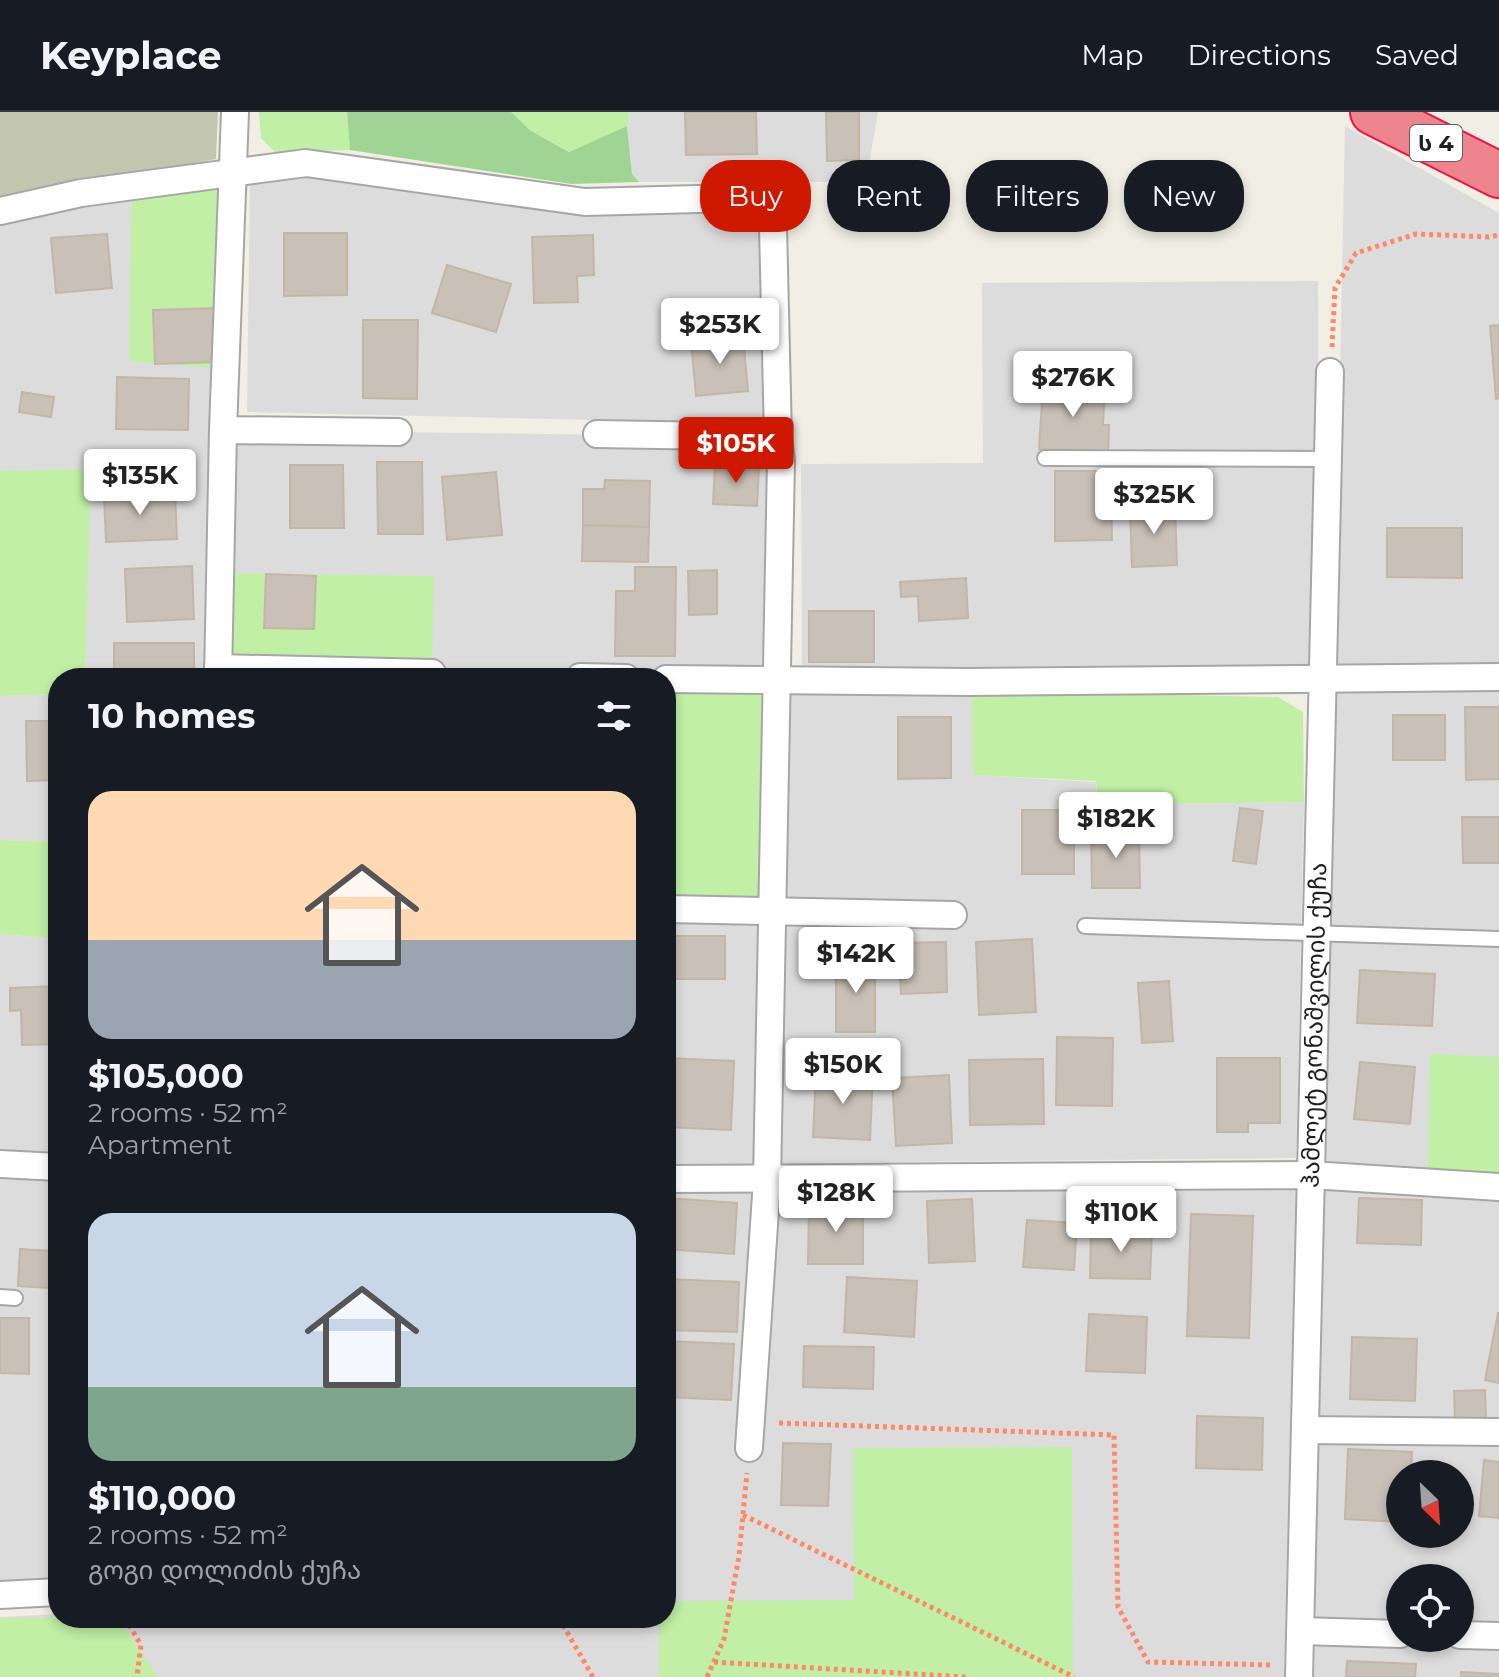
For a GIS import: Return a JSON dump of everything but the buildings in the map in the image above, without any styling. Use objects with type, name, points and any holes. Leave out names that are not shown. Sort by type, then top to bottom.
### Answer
[{"type":"highway","name":"ს 4","points":[[1373,112],[1499,175]]},
{"type":"street","points":[[218,668],[235,112]]},
{"type":"street","points":[[0,211],[81,193],[306,163],[585,202],[735,198],[762,207],[773,227],[781,461],[767,1180],[749,1435]]},
{"type":"street","name":"ჰამლეტ გონაშვილის ქუჩა","points":[[1300,1671],[1330,372]]},
{"type":"street","points":[[223,430],[398,432]]},
{"type":"street","points":[[597,434],[778,437]]},
{"type":"street","points":[[676,679],[969,682],[1499,677]]},
{"type":"street","points":[[676,909],[953,915]]},
{"type":"street","points":[[0,1164],[48,1166]]},
{"type":"street","points":[[676,1179],[1311,1175],[1499,1187]]},
{"type":"street","points":[[1305,1430],[1499,1432]]},
{"type":"street","points":[[0,1595],[48,1593]]},
{"type":"street","points":[[1301,1631],[1386,1634]]},
{"type":"street","points":[[1474,1635],[1499,1636]]},
{"type":"lane","points":[[1045,458],[1328,459]]},
{"type":"lane","points":[[1085,926],[1499,939]]},
{"type":"path","points":[[1330,372],[1335,288],[1356,253],[1416,234],[1499,235]]},
{"type":"path","points":[[707,1677],[724,1639],[739,1556],[749,1435],[1114,1435],[1118,1607],[1148,1662],[1300,1671]]},
{"type":"path","points":[[743,1515],[1074,1677]]},
{"type":"path","points":[[131,1628],[141,1645],[137,1677]]},
{"type":"path","points":[[565,1628],[593,1677]]},
{"type":"path","points":[[714,1662],[966,1677]]},
{"type":"shaded area","points":[[0,112],[218,112],[216,159],[0,200]]},
{"type":"shaded area","points":[[630,112],[878,112],[870,160],[827,160],[827,182],[811,182],[811,160],[700,160],[700,182],[639,182],[632,174],[627,126]]},
{"type":"shaded area","points":[[1345,126],[1499,213],[1499,1677],[1314,1677]]},
{"type":"shaded area","points":[[314,173],[583,208],[700,211],[700,232],[761,232],[767,424],[247,412],[250,179]]},
{"type":"shaded area","points":[[132,185],[226,369],[224,430],[778,437],[777,679],[676,679],[676,668],[85,668],[90,470],[0,471],[0,211]]},
{"type":"shaded area","points":[[1318,281],[1319,672],[802,675],[801,464],[983,463],[982,283]]},
{"type":"shaded area","points":[[791,688],[972,691],[974,775],[1096,782],[1098,805],[1304,802],[1296,1158],[781,1163]]},
{"type":"shaded area","points":[[48,694],[48,842],[0,840],[0,696]]},
{"type":"shaded area","points":[[676,909],[771,911],[767,1180],[676,1179]]},
{"type":"shaded area","points":[[0,934],[48,938],[48,1593],[0,1595]]},
{"type":"shaded area","points":[[676,1185],[1296,1189],[1284,1677],[0,1677],[0,1617],[48,1615],[48,1628],[676,1628]]},
{"type":"green space","points":[[259,112],[347,112],[350,150],[275,152],[261,138]]},
{"type":"green space","points":[[347,112],[511,112],[531,131],[569,152],[627,126],[632,174],[639,182],[571,184],[350,150]]},
{"type":"green space","points":[[511,112],[630,112],[627,126],[569,152],[531,131]]},
{"type":"green space","points":[[233,174],[226,369],[129,361],[132,185]]},
{"type":"green space","points":[[91,469],[85,668],[48,668],[48,694],[0,696],[0,471]]},
{"type":"green space","points":[[220,573],[434,576],[432,668],[218,668]]},
{"type":"green space","points":[[676,679],[777,679],[771,911],[676,909]]},
{"type":"green space","points":[[972,691],[1278,697],[1303,712],[1304,802],[1098,805],[1096,781],[973,775]]},
{"type":"green space","points":[[0,840],[48,842],[48,938],[0,934]]},
{"type":"green space","points":[[1430,1054],[1499,1057],[1499,1176],[1428,1171]]},
{"type":"green space","points":[[1072,1447],[1073,1677],[659,1677],[659,1628],[676,1628],[676,1601],[854,1600],[853,1448]]},
{"type":"green space","points":[[0,1618],[48,1618],[48,1628],[125,1628],[158,1677],[0,1677]]}]
